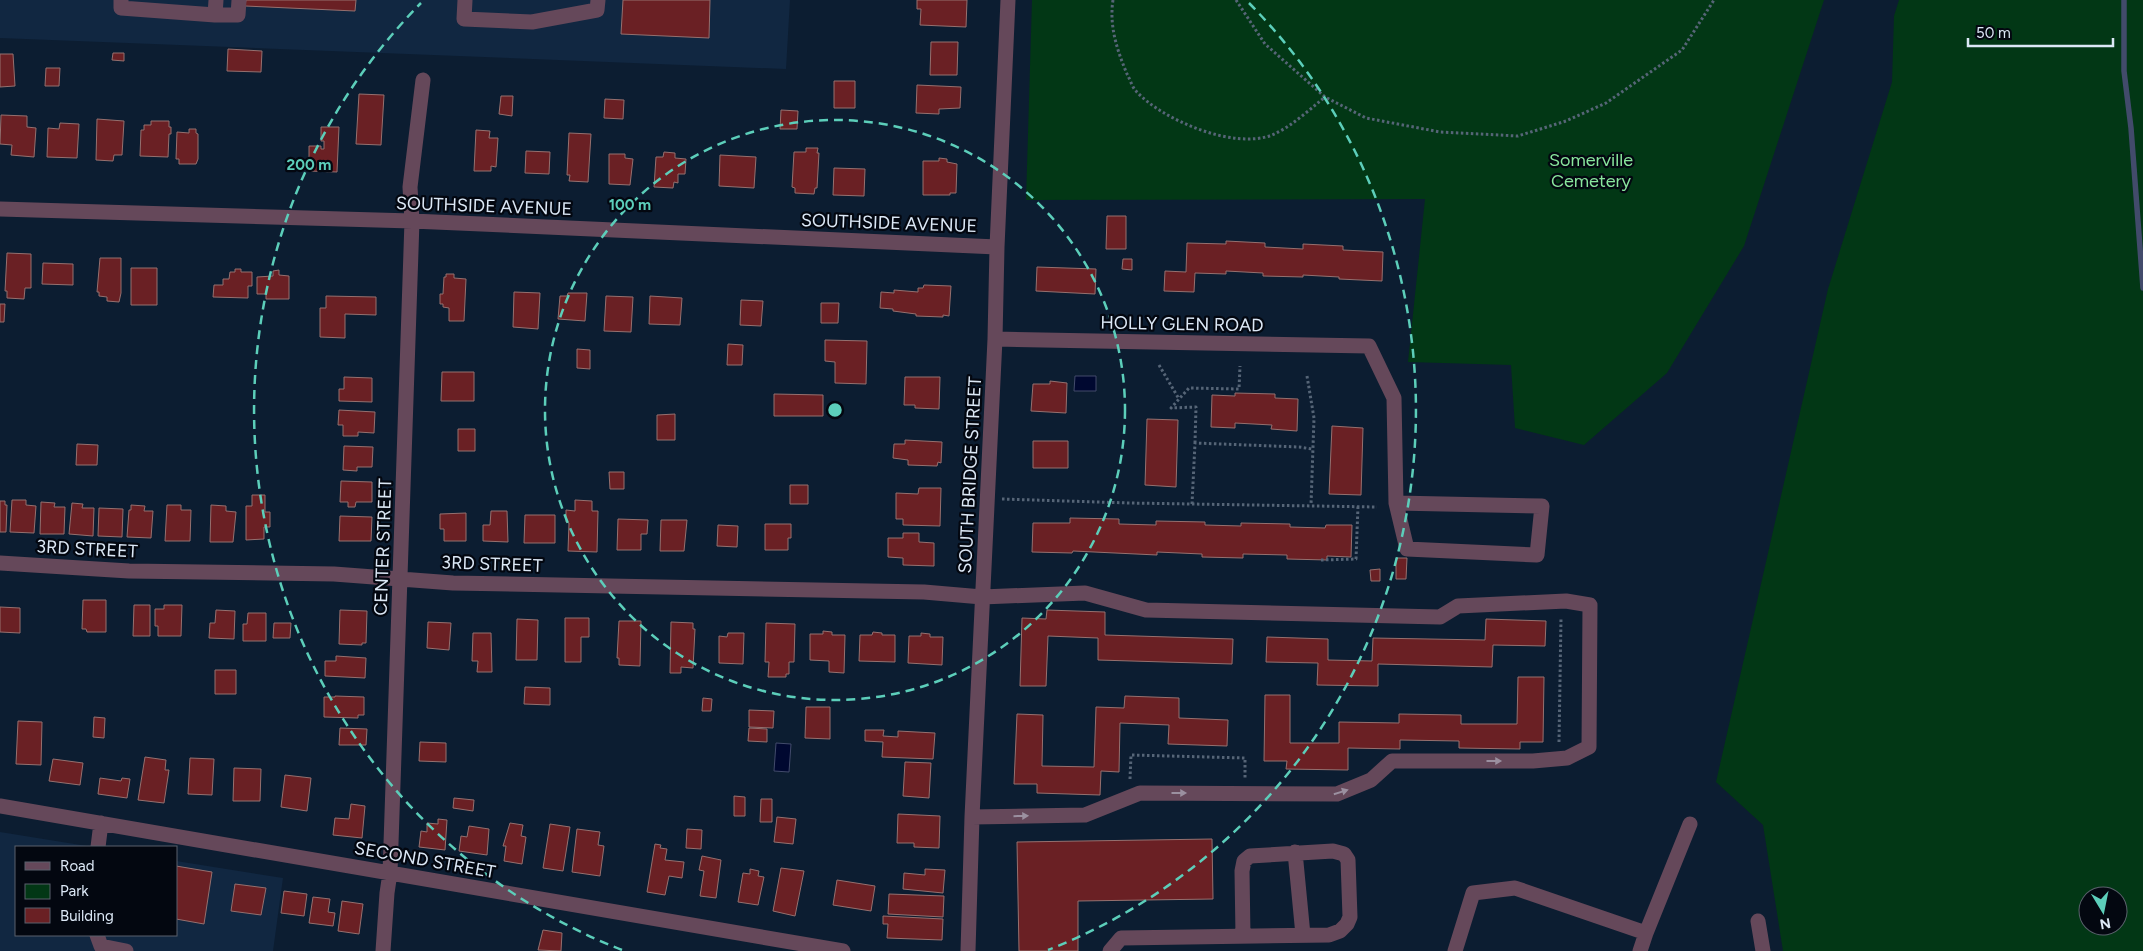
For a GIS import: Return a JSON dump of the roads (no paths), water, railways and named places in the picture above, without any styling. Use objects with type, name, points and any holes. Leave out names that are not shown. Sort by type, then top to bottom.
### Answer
[{"type":"street","points":[[121,0],[121,8],[215,7],[238,15],[239,0]]},
{"type":"street","points":[[465,0],[464,19],[532,22],[597,10],[598,0]]},
{"type":"street","name":"SOUTH BRIDGE STREET","points":[[968,951],[972,816],[995,340],[997,247],[1008,0]]},
{"type":"street","name":"CENTER STREET","points":[[382,951],[386,893],[390,873],[401,579],[412,222],[410,186],[423,80]]},
{"type":"street","name":"SOUTHSIDE AVENUE","points":[[0,209],[412,222],[997,247]]},
{"type":"street","name":"HOLLY GLEN ROAD","points":[[995,340],[1369,346],[1394,398],[1396,503]]},
{"type":"street","points":[[1396,503],[1542,506],[1537,555],[1407,548],[1396,503]]},
{"type":"street","name":"3RD STREET","points":[[0,563],[129,571],[334,574],[453,583],[924,592],[982,597],[1085,593],[1146,610],[1440,617],[1458,606],[1566,600],[1590,605],[1589,747],[1568,758],[1541,760],[1392,761],[1371,780],[1338,794],[1140,793],[1085,815],[972,816]]},
{"type":"street","name":"SECOND STREET","points":[[0,806],[843,951]]},
{"type":"street","points":[[98,846],[101,823]]},
{"type":"street","points":[[1640,951],[1690,824]]},
{"type":"street","points":[[1110,951],[1121,938],[1329,935],[1340,931],[1347,924],[1350,917],[1348,860],[1344,854],[1333,851],[1250,856],[1244,862],[1242,871],[1243,936]]},
{"type":"street","points":[[1295,852],[1303,935]]},
{"type":"street","points":[[1455,951],[1473,894],[1516,888],[1646,933]]},
{"type":"street","points":[[1758,921],[1763,951]]},
{"type":"street","points":[[96,936],[101,946],[126,951]]},
{"type":"waterway","points":[[2124,0],[2124,71],[2131,128],[2143,288]]},
{"type":"park label","name":"Somerville Cemetery","points":[[1591,170]]}]
